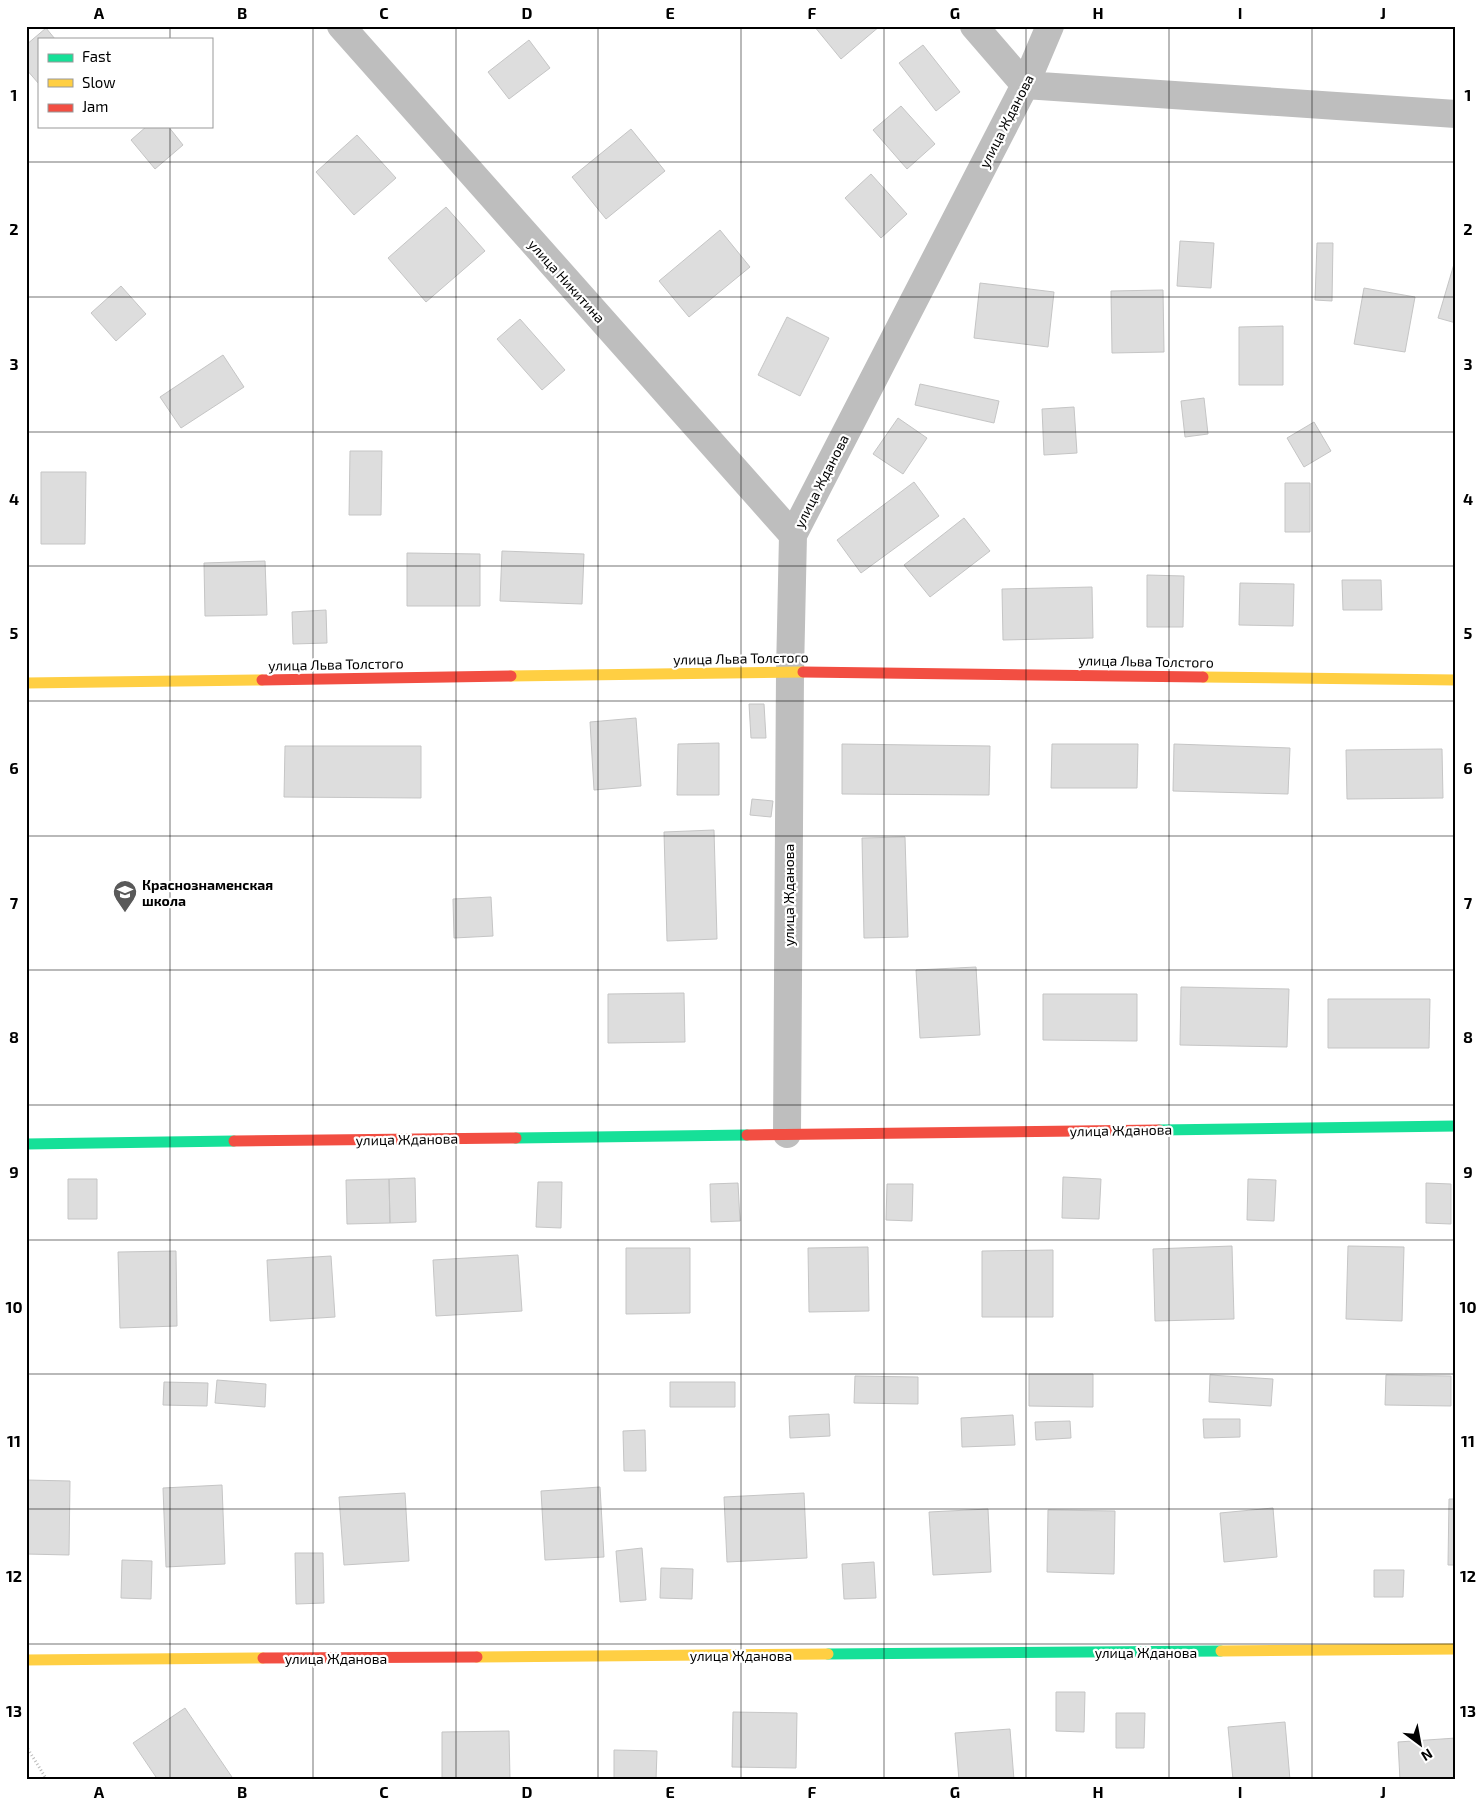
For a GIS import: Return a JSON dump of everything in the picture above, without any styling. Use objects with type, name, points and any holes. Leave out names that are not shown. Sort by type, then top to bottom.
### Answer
[{"type":"street","name":"улица Никитина","points":[[341,26],[793,536]]},
{"type":"street","points":[[974,26],[1025,85],[1456,114]]},
{"type":"street","name":"улица Жданова","points":[[787,1134],[790,672],[793,536],[1025,85],[1050,26]]},
{"type":"street","name":"улица Льва Толстого","points":[[26,683],[790,672],[1456,680]]},
{"type":"street","name":"улица Жданова","points":[[26,1144],[1456,1126]]},
{"type":"street","name":"улица Жданова","points":[[26,1660],[1456,1649]]},
{"type":"path","points":[[26,1746],[47,1780]]},
{"type":"building","points":[[814,26],[880,26],[841,59]]},
{"type":"building","points":[[46,28],[54,38],[38,38],[38,83],[26,69],[26,45]]},
{"type":"building","points":[[529,40],[550,68],[509,99],[488,72]]},
{"type":"building","points":[[923,45],[960,92],[936,111],[899,63]]},
{"type":"building","points":[[901,106],[935,144],[907,169],[873,130]]},
{"type":"building","points":[[145,128],[170,128],[183,145],[155,169],[131,140]]},
{"type":"building","points":[[631,129],[665,171],[606,219],[572,177]]},
{"type":"building","points":[[357,135],[396,178],[354,215],[316,172]]},
{"type":"building","points":[[871,174],[907,214],[881,238],[845,198]]},
{"type":"building","points":[[446,207],[485,251],[426,302],[388,258]]},
{"type":"building","points":[[720,230],[750,267],[689,317],[659,281]]},
{"type":"building","points":[[1180,241],[1214,243],[1211,288],[1177,286]]},
{"type":"building","points":[[1317,243],[1333,243],[1332,301],[1315,300]]},
{"type":"building","points":[[1454,264],[1456,264],[1456,323],[1438,318]]},
{"type":"building","points":[[980,283],[1054,292],[1048,347],[974,338]]},
{"type":"building","points":[[121,286],[146,314],[116,341],[91,313]]},
{"type":"building","points":[[1364,288],[1415,297],[1405,352],[1354,344]]},
{"type":"building","points":[[1163,290],[1164,352],[1112,353],[1111,291]]},
{"type":"building","points":[[787,317],[829,338],[800,396],[758,375]]},
{"type":"building","points":[[520,319],[565,370],[542,390],[497,339]]},
{"type":"building","points":[[1283,326],[1283,385],[1239,385],[1239,327]]},
{"type":"building","points":[[223,355],[244,387],[181,428],[160,397]]},
{"type":"building","points":[[920,384],[999,401],[994,423],[915,405]]},
{"type":"building","points":[[1204,398],[1208,434],[1185,437],[1181,401]]},
{"type":"building","points":[[1074,407],[1077,453],[1044,455],[1042,409]]},
{"type":"building","points":[[898,418],[927,438],[903,474],[873,454]]},
{"type":"building","points":[[1314,422],[1331,451],[1304,467],[1287,438]]},
{"type":"building","points":[[350,451],[382,451],[381,515],[349,515]]},
{"type":"building","points":[[41,472],[86,472],[85,544],[41,544]]},
{"type":"building","points":[[914,482],[939,516],[861,573],[837,540]]},
{"type":"building","points":[[1285,483],[1310,483],[1310,532],[1285,532]]},
{"type":"building","points":[[964,518],[990,551],[930,597],[904,565]]},
{"type":"building","points":[[502,551],[584,554],[582,604],[500,601]]},
{"type":"building","points":[[407,553],[480,554],[480,606],[407,606]]},
{"type":"building","points":[[265,561],[267,615],[205,616],[204,563]]},
{"type":"building","points":[[1147,575],[1184,576],[1183,627],[1147,627]]},
{"type":"building","points":[[1342,580],[1381,580],[1382,610],[1343,610]]},
{"type":"building","points":[[1240,583],[1294,584],[1293,626],[1239,625]]},
{"type":"building","points":[[1092,587],[1093,638],[1003,640],[1002,589]]},
{"type":"building","points":[[326,610],[327,643],[293,644],[292,612]]},
{"type":"building","points":[[749,704],[764,704],[766,738],[751,738]]},
{"type":"building","points":[[636,718],[641,786],[594,790],[590,722]]},
{"type":"building","points":[[719,743],[719,795],[677,795],[678,744]]},
{"type":"building","points":[[842,744],[990,746],[989,795],[842,794]]},
{"type":"building","points":[[1052,744],[1138,744],[1137,788],[1051,788]]},
{"type":"building","points":[[1174,744],[1290,748],[1288,794],[1173,791]]},
{"type":"building","points":[[285,746],[421,746],[421,798],[284,797]]},
{"type":"building","points":[[1442,749],[1443,798],[1347,799],[1346,750]]},
{"type":"building","points":[[752,799],[773,801],[771,817],[750,815]]},
{"type":"building","points":[[714,830],[717,939],[667,941],[664,832]]},
{"type":"building","points":[[905,837],[908,937],[864,938],[862,838]]},
{"type":"building","points":[[491,897],[493,936],[454,938],[453,899]]},
{"type":"building","points":[[976,967],[980,1035],[920,1038],[916,970]]},
{"type":"building","points":[[1181,987],[1289,989],[1287,1047],[1180,1045]]},
{"type":"building","points":[[684,993],[685,1042],[608,1043],[608,994]]},
{"type":"building","points":[[1043,994],[1137,994],[1137,1041],[1043,1040]]},
{"type":"building","points":[[1328,999],[1430,999],[1429,1048],[1328,1048]]},
{"type":"building","points":[[1063,1177],[1101,1179],[1099,1219],[1062,1218]]},
{"type":"building","points":[[415,1178],[416,1222],[390,1223],[389,1179]]},
{"type":"building","points":[[68,1179],[97,1179],[97,1219],[68,1219]]},
{"type":"building","points":[[389,1179],[390,1223],[347,1224],[346,1180]]},
{"type":"building","points":[[1248,1179],[1276,1180],[1274,1221],[1247,1220]]},
{"type":"building","points":[[538,1182],[562,1182],[561,1228],[536,1227]]},
{"type":"building","points":[[738,1183],[740,1221],[711,1222],[710,1184]]},
{"type":"building","points":[[1426,1183],[1451,1184],[1451,1224],[1426,1223]]},
{"type":"building","points":[[887,1184],[913,1184],[912,1221],[886,1220]]},
{"type":"building","points":[[1232,1246],[1234,1319],[1155,1321],[1153,1249]]},
{"type":"building","points":[[1348,1246],[1404,1247],[1402,1321],[1346,1319]]},
{"type":"building","points":[[868,1247],[869,1311],[809,1312],[808,1248]]},
{"type":"building","points":[[626,1248],[690,1248],[690,1313],[626,1314]]},
{"type":"building","points":[[1053,1250],[1053,1317],[982,1317],[982,1251]]},
{"type":"building","points":[[176,1251],[177,1326],[120,1328],[118,1252]]},
{"type":"building","points":[[518,1255],[522,1311],[436,1316],[433,1260]]},
{"type":"building","points":[[331,1256],[335,1317],[270,1321],[267,1260]]},
{"type":"building","points":[[1029,1374],[1093,1374],[1093,1407],[1029,1406]]},
{"type":"building","points":[[1210,1375],[1273,1379],[1271,1406],[1209,1402]]},
{"type":"building","points":[[1386,1375],[1451,1376],[1451,1406],[1385,1405]]},
{"type":"building","points":[[855,1376],[918,1377],[918,1404],[854,1403]]},
{"type":"building","points":[[217,1380],[266,1384],[265,1407],[215,1403]]},
{"type":"building","points":[[164,1382],[208,1383],[207,1406],[163,1405]]},
{"type":"building","points":[[670,1382],[735,1382],[735,1407],[670,1407]]},
{"type":"building","points":[[829,1414],[830,1436],[790,1438],[789,1416]]},
{"type":"building","points":[[1013,1415],[1015,1445],[962,1447],[961,1418]]},
{"type":"building","points":[[1203,1419],[1240,1419],[1240,1437],[1204,1438]]},
{"type":"building","points":[[1070,1421],[1071,1438],[1036,1440],[1035,1422]]},
{"type":"building","points":[[645,1430],[646,1471],[624,1471],[623,1431]]},
{"type":"building","points":[[26,1480],[70,1481],[69,1555],[26,1554]]},
{"type":"building","points":[[222,1485],[225,1564],[166,1567],[163,1488]]},
{"type":"building","points":[[600,1487],[604,1557],[545,1560],[541,1491]]},
{"type":"building","points":[[405,1493],[409,1561],[344,1565],[339,1497]]},
{"type":"building","points":[[804,1493],[807,1558],[727,1562],[724,1497]]},
{"type":"building","points":[[1449,1499],[1456,1499],[1456,1565],[1448,1565]]},
{"type":"building","points":[[1273,1508],[1277,1557],[1224,1562],[1220,1513]]},
{"type":"building","points":[[988,1509],[991,1572],[933,1575],[929,1512]]},
{"type":"building","points":[[1048,1510],[1115,1511],[1114,1574],[1047,1572]]},
{"type":"building","points":[[642,1548],[646,1600],[620,1602],[616,1551]]},
{"type":"building","points":[[295,1553],[323,1553],[324,1603],[296,1604]]},
{"type":"building","points":[[122,1560],[152,1561],[151,1599],[121,1598]]},
{"type":"building","points":[[874,1562],[876,1598],[844,1599],[842,1564]]},
{"type":"building","points":[[661,1568],[693,1569],[692,1599],[660,1598]]},
{"type":"building","points":[[1374,1570],[1404,1570],[1403,1597],[1374,1597]]},
{"type":"building","points":[[1056,1692],[1085,1692],[1084,1732],[1056,1731]]},
{"type":"building","points":[[185,1708],[234,1780],[158,1780],[133,1743]]},
{"type":"building","points":[[733,1712],[797,1713],[796,1768],[732,1767]]},
{"type":"building","points":[[1116,1713],[1145,1713],[1144,1748],[1116,1748]]},
{"type":"building","points":[[1285,1722],[1290,1780],[1233,1780],[1228,1727]]},
{"type":"building","points":[[1010,1729],[1014,1780],[959,1780],[955,1733]]},
{"type":"building","points":[[509,1731],[510,1780],[442,1780],[442,1732]]},
{"type":"building","points":[[1456,1738],[1456,1780],[1400,1780],[1398,1742]]},
{"type":"building","points":[[614,1750],[657,1751],[656,1780],[614,1780]]},
{"type":"traffic: fast","points":[[1159,1130],[1456,1126]]},
{"type":"traffic: fast","points":[[516,1138],[747,1135]]},
{"type":"traffic: fast","points":[[26,1144],[234,1141]]},
{"type":"traffic: fast","points":[[828,1654],[1221,1651]]},
{"type":"traffic: slow","points":[[511,676],[803,672]]},
{"type":"traffic: slow","points":[[1203,677],[1456,680]]},
{"type":"traffic: slow","points":[[26,683],[262,680]]},
{"type":"traffic: slow","points":[[1221,1651],[1456,1649]]},
{"type":"traffic: slow","points":[[477,1657],[828,1654]]},
{"type":"traffic: slow","points":[[26,1660],[263,1658]]},
{"type":"traffic: jam","points":[[803,672],[1203,677]]},
{"type":"traffic: jam","points":[[262,680],[511,676]]},
{"type":"traffic: jam","points":[[747,1135],[1159,1130]]},
{"type":"traffic: jam","points":[[234,1141],[516,1138]]},
{"type":"traffic: jam","points":[[263,1658],[477,1657]]},
{"type":"place","name":"Краснознаменская школа","points":[[125,913]]}]
